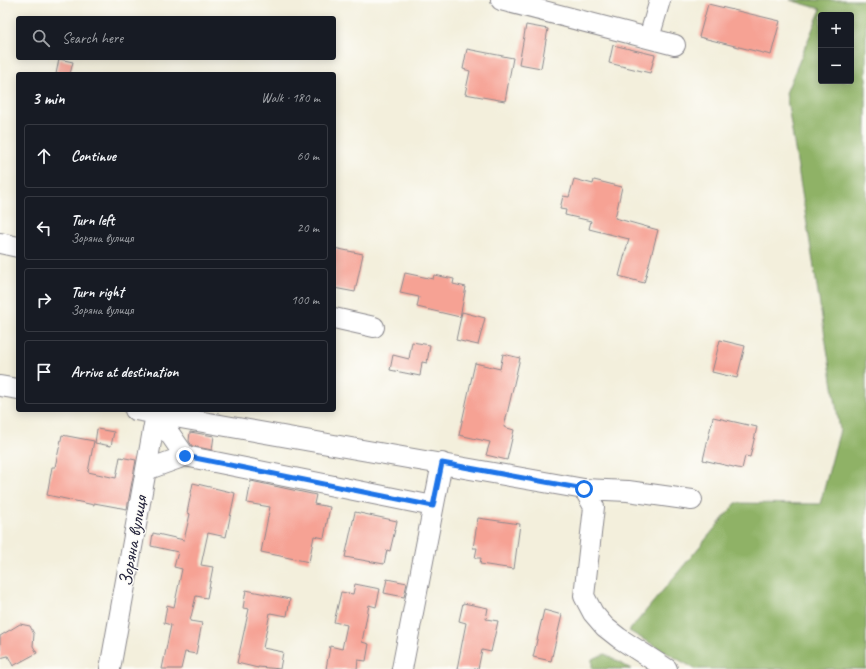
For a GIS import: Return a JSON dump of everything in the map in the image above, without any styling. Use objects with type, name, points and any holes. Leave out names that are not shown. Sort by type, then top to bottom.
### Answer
[{"type":"street","points":[[501,0],[675,45]]},
{"type":"street","points":[[649,38],[660,0]]},
{"type":"street","points":[[0,243],[16,247]]},
{"type":"street","points":[[336,318],[374,327]]},
{"type":"street","points":[[0,386],[16,390]]},
{"type":"street","points":[[146,412],[584,489],[628,491],[692,500]]},
{"type":"street","points":[[156,414],[185,456]]},
{"type":"street","name":"Зоряна вулиця","points":[[110,669],[156,414]]},
{"type":"street","points":[[146,470],[185,456],[433,506]]},
{"type":"street","points":[[402,669],[442,463]]},
{"type":"street","points":[[584,489],[594,507],[584,596],[593,613],[605,627],[619,638],[667,669]]},
{"type":"green space","points":[[790,0],[866,0],[866,669],[695,669],[629,631],[736,503],[820,504],[840,430],[786,93],[818,16],[818,84],[854,84],[854,12],[820,12],[821,9]]},
{"type":"green space","points":[[605,654],[631,669],[592,669],[592,659]]},
{"type":"building","points":[[708,4],[780,21],[771,55],[699,37]]},
{"type":"building","points":[[526,25],[548,29],[541,68],[519,64]]},
{"type":"building","points":[[613,45],[655,55],[650,73],[609,63]]},
{"type":"building","points":[[467,49],[513,58],[505,101],[465,94],[470,71],[463,69]]},
{"type":"building","points":[[59,60],[73,62],[70,72],[56,72]]},
{"type":"building","points":[[574,179],[593,184],[594,180],[622,187],[615,218],[658,230],[644,283],[619,276],[629,239],[589,229],[591,221],[565,215],[566,210],[560,209],[563,196],[569,197]]},
{"type":"building","points":[[336,248],[363,254],[355,292],[336,288]]},
{"type":"building","points":[[405,273],[433,279],[434,275],[454,279],[453,284],[466,287],[460,317],[417,307],[419,297],[400,293]]},
{"type":"building","points":[[462,312],[485,318],[478,345],[456,340]]},
{"type":"building","points":[[720,340],[745,346],[737,378],[712,372]]},
{"type":"building","points":[[412,342],[430,345],[427,363],[422,362],[420,376],[390,370],[393,355],[409,359]]},
{"type":"building","points":[[503,354],[520,358],[504,427],[514,430],[507,460],[486,455],[490,442],[459,435],[475,363],[500,369]]},
{"type":"building","points":[[713,417],[757,427],[750,457],[745,456],[742,469],[703,460]]},
{"type":"building","points":[[97,429],[114,432],[111,446],[95,443]]},
{"type":"building","points":[[190,432],[214,436],[212,450],[192,446],[189,441]]},
{"type":"building","points":[[62,435],[94,441],[88,472],[116,478],[120,457],[136,460],[127,509],[94,503],[94,505],[47,495],[52,467],[55,467]]},
{"type":"building","points":[[251,481],[316,495],[314,504],[330,507],[324,538],[314,536],[309,562],[261,552],[270,507],[247,503]]},
{"type":"building","points":[[193,483],[235,493],[226,537],[208,533],[201,565],[213,567],[207,598],[196,596],[190,621],[202,623],[196,654],[185,652],[181,669],[162,669],[171,625],[164,623],[167,605],[174,607],[182,569],[174,567],[178,552],[151,546],[153,533],[184,540],[190,514],[187,513]]},
{"type":"building","points":[[355,512],[397,521],[390,551],[387,550],[384,564],[345,557]]},
{"type":"building","points":[[478,518],[520,524],[514,569],[480,564],[481,558],[475,558],[477,548],[473,548]]},
{"type":"building","points":[[387,579],[407,583],[404,597],[384,593]]},
{"type":"building","points":[[355,584],[380,589],[376,607],[369,605],[362,642],[369,644],[366,661],[358,660],[357,669],[326,669],[330,646],[342,649],[347,625],[334,622],[341,592],[353,594]]},
{"type":"building","points":[[246,590],[290,599],[287,616],[270,613],[263,648],[283,652],[280,669],[258,668],[237,663],[249,609],[243,608]]},
{"type":"building","points":[[463,603],[488,608],[486,619],[498,621],[491,652],[482,650],[478,669],[457,669],[466,623],[459,621]]},
{"type":"building","points":[[544,610],[562,615],[551,661],[533,657]]},
{"type":"building","points":[[20,624],[30,626],[34,634],[33,646],[37,653],[13,666],[8,656],[0,658],[0,636]]},
{"type":"route","points":[[185,456],[433,506],[442,463],[584,489]]}]
